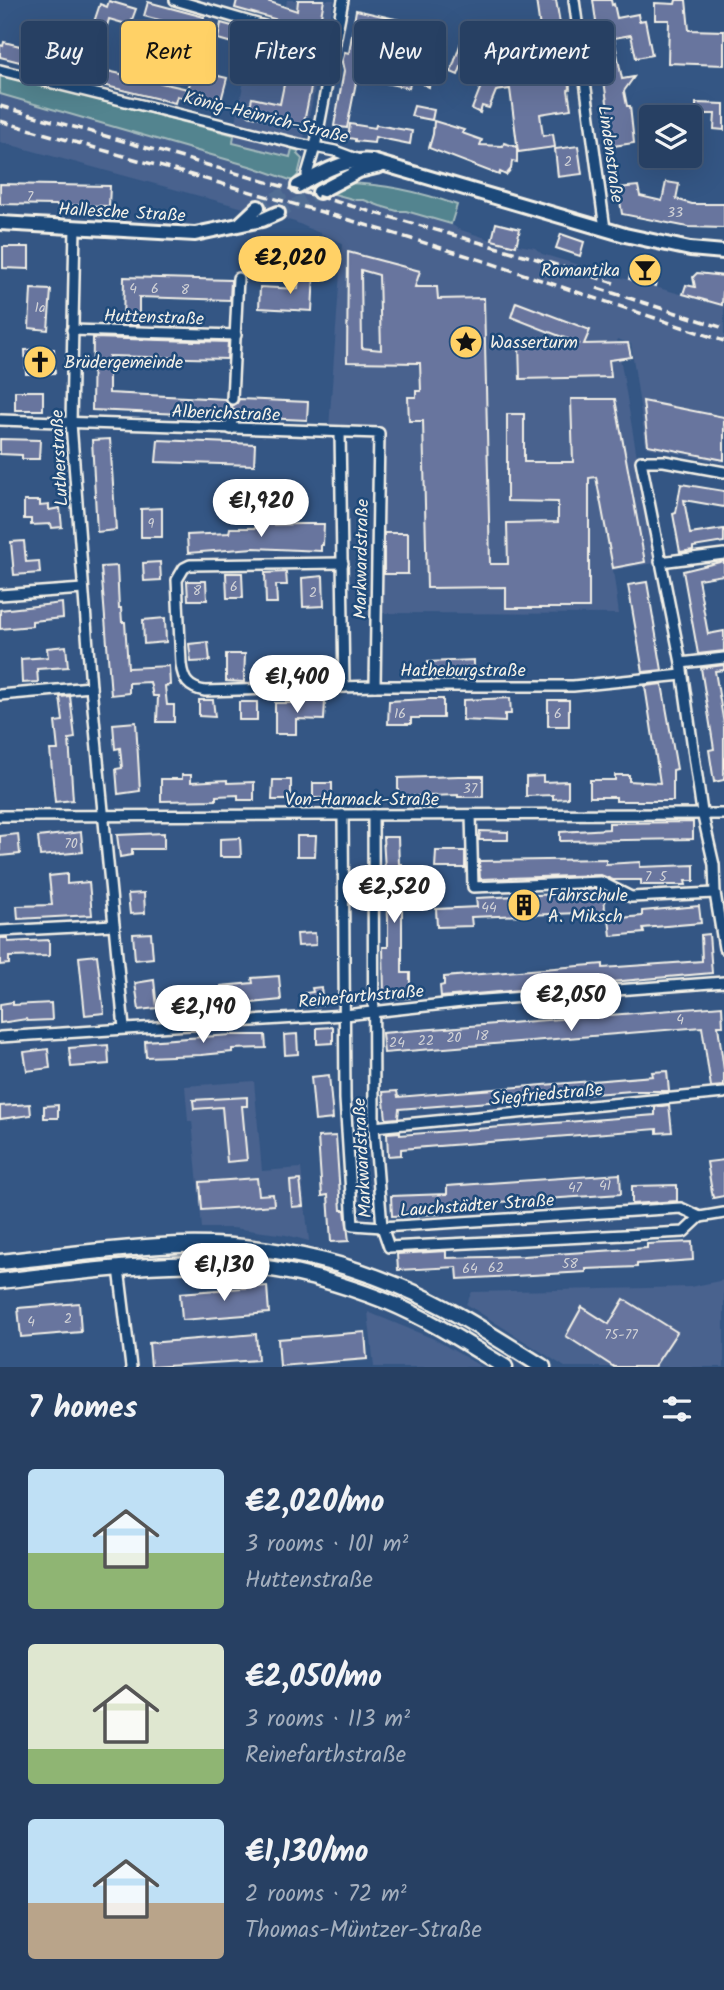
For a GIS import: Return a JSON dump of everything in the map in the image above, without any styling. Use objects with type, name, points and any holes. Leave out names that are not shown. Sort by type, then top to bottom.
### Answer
[{"type":"main road","name":"König-Heinrich-Straße","points":[[303,183],[331,168],[359,160],[420,173],[605,229],[678,247],[724,252]]},
{"type":"main road","name":"König-Heinrich-Straße","points":[[319,192],[359,171],[384,165]]},
{"type":"main road","name":"Hallesche Straße","points":[[241,223],[258,207]]},
{"type":"main road","name":"Hallesche Straße","points":[[0,223],[195,234],[262,220],[278,213]]},
{"type":"main road","points":[[0,1262],[180,1245],[280,1251],[329,1262],[399,1286],[448,1309],[542,1367]]},
{"type":"main road","points":[[0,1280],[165,1265],[240,1265],[302,1275],[390,1303],[505,1367]]},
{"type":"street","points":[[175,0],[247,21]]},
{"type":"street","points":[[339,21],[343,0]]},
{"type":"street","name":"Lindenstraße","points":[[574,0],[605,229]]},
{"type":"street","name":"König-Heinrich-Straße","points":[[0,70],[335,150],[359,160]]},
{"type":"street","points":[[303,183],[315,147],[327,84]]},
{"type":"street","name":"Lutherstraße","points":[[75,227],[71,423],[91,687],[124,1028]]},
{"type":"street","points":[[232,399],[238,278]]},
{"type":"street","name":"Huttenstraße","points":[[72,330],[236,335]]},
{"type":"street","points":[[231,429],[232,416]]},
{"type":"street","name":"Alberichstraße","points":[[0,420],[379,433]]},
{"type":"street","name":"Markwardstraße","points":[[340,432],[344,687]]},
{"type":"street","name":"Markwardstraße","points":[[375,686],[379,433]]},
{"type":"street","points":[[724,472],[664,461],[641,461],[681,663],[702,812],[714,864],[715,893],[724,947]]},
{"type":"street","points":[[660,562],[724,554]]},
{"type":"street","name":"Hatheburgstraße","points":[[343,563],[190,565],[178,575],[177,580],[182,675],[188,685],[195,689],[573,686],[682,675]]},
{"type":"street","points":[[0,595],[83,589]]},
{"type":"street","points":[[681,663],[724,658]]},
{"type":"street","points":[[0,695],[91,687]]},
{"type":"street","name":"Von-Harnack-Straße","points":[[0,816],[724,814]]},
{"type":"street","name":"Markwardstraße","points":[[343,815],[345,1099],[353,1225],[382,1227],[374,1127],[373,815]]},
{"type":"street","points":[[471,815],[473,887],[601,882],[631,897],[715,893]]},
{"type":"street","points":[[0,931],[114,925]]},
{"type":"street","name":"Reinefarthstraße","points":[[0,1037],[345,1015],[471,1001],[724,982]]},
{"type":"street","name":"Siegfriedstraße","points":[[374,1127],[724,1093]]},
{"type":"street","name":"Lauchstädter Straße","points":[[700,1217],[681,1208],[382,1227],[388,1247],[684,1232],[700,1217],[724,1213]]},
{"type":"street","points":[[119,1268],[131,1367]]},
{"type":"shaded area","points":[[287,0],[334,0],[330,21],[283,21]]},
{"type":"shaded area","points":[[243,84],[316,84],[304,140],[299,151],[292,149],[290,157],[232,143]]},
{"type":"shaded area","points":[[0,94],[253,167],[330,193],[374,202],[397,211],[451,224],[458,229],[492,240],[535,248],[542,254],[724,306],[724,463],[646,447],[631,344],[617,339],[655,563],[613,570],[619,614],[382,613],[382,431],[329,428],[342,243],[295,222],[0,142]]},
{"type":"shaded area","points":[[254,1081],[262,1171],[301,1168],[309,1241],[233,1228],[202,1228],[192,1121],[188,1121],[185,1086]]},
{"type":"shaded area","points":[[724,1280],[724,1367],[565,1367],[466,1304],[472,1292],[690,1287]]},
{"type":"shaded area","points":[[368,1312],[434,1339],[482,1367],[374,1367]]},
{"type":"green space","points":[[0,74],[21,79],[21,84],[38,84],[234,135],[233,143],[290,157],[292,149],[299,151],[297,154],[302,159],[298,175],[293,181],[0,94]]},
{"type":"green space","points":[[347,183],[403,190],[457,205],[451,224],[330,193]]},
{"type":"building","points":[[237,0],[264,0],[297,11],[298,0],[324,0],[320,21],[284,21],[235,8]]},
{"type":"building","points":[[536,0],[556,0],[560,21],[539,21]]},
{"type":"building","points":[[593,0],[611,0],[617,18],[638,14],[639,21],[645,20],[652,55],[636,58],[631,35],[614,38],[614,21],[596,21]]},
{"type":"building","points":[[676,0],[686,0],[689,30],[724,31],[724,65],[668,63],[669,20],[655,20],[655,3],[675,4]]},
{"type":"building","points":[[109,1],[136,9],[132,21],[121,22],[109,19],[107,26],[107,21],[94,21],[100,4],[107,7]]},
{"type":"building","points":[[148,2],[204,17],[203,21],[163,21],[144,16]]},
{"type":"building","points":[[356,10],[404,21],[354,21]]},
{"type":"building","points":[[354,22],[356,84],[347,128],[334,126],[344,71],[342,62],[345,52],[349,53]]},
{"type":"building","points":[[221,23],[230,25],[230,42],[218,39]]},
{"type":"building","points":[[614,38],[622,79],[634,77],[624,91],[627,106],[630,106],[634,143],[613,146],[605,84],[614,84]]},
{"type":"building","points":[[4,42],[21,46],[21,62],[0,57],[0,45],[3,46]]},
{"type":"building","points":[[460,45],[460,70],[458,75],[451,72]]},
{"type":"building","points":[[107,71],[121,74],[121,84],[166,84],[188,89],[190,84],[216,84],[216,75],[227,78],[219,108],[177,96],[175,103],[98,84],[107,84]]},
{"type":"building","points":[[284,84],[312,84],[303,127],[248,115],[252,98],[280,104]]},
{"type":"building","points":[[390,84],[410,84],[409,88]]},
{"type":"building","points":[[570,84],[571,109],[540,114],[543,136],[553,134],[555,147],[518,152],[510,89],[496,91],[489,108],[482,106],[480,113],[472,109],[481,86]]},
{"type":"building","points":[[724,104],[724,130],[714,129],[715,114],[702,114],[702,105],[696,105]]},
{"type":"building","points":[[414,106],[434,110],[432,120],[411,116]]},
{"type":"building","points":[[434,121],[464,130],[462,133],[482,140],[480,145],[503,146],[504,143],[517,147],[517,162],[512,161],[511,169],[506,175],[500,172],[499,175],[429,148]]},
{"type":"building","points":[[350,124],[412,131],[410,144],[375,137],[374,143],[355,141],[348,138]]},
{"type":"building","points":[[578,146],[582,174],[558,177],[555,149]]},
{"type":"building","points":[[666,182],[679,184],[676,199],[692,204],[724,204],[724,228],[688,227],[622,214],[618,188],[638,186],[640,196],[662,201]]},
{"type":"building","points":[[0,184],[110,186],[109,206],[0,204]]},
{"type":"building","points":[[496,223],[520,229],[516,246],[492,240]]},
{"type":"building","points":[[561,234],[584,242],[580,256],[556,248]]},
{"type":"building","points":[[3,247],[29,247],[29,269],[3,268]]},
{"type":"building","points":[[348,252],[420,271],[415,287],[437,287],[438,299],[484,298],[490,564],[508,564],[507,523],[558,522],[558,502],[507,501],[507,414],[524,414],[524,462],[573,462],[571,399],[615,399],[645,562],[613,568],[596,477],[589,478],[589,608],[506,608],[506,587],[427,588],[423,421],[409,421],[408,397],[416,397],[416,391],[421,391],[420,363],[347,362]],"holes":[[[361,270],[379,275],[381,350],[362,348]]]},
{"type":"building","points":[[633,261],[660,267],[655,286],[629,279]]},
{"type":"building","points":[[697,273],[724,276],[722,305],[683,294],[686,285],[695,287],[693,277]]},
{"type":"building","points":[[299,274],[314,274],[312,311],[259,308],[260,287],[298,289]]},
{"type":"building","points":[[124,277],[231,280],[230,300],[139,297],[139,325],[123,325]]},
{"type":"building","points":[[31,289],[51,290],[48,330],[29,328]]},
{"type":"building","points":[[516,302],[590,330],[584,344],[628,343],[631,357],[609,360],[611,377],[520,379],[519,344],[580,344],[511,317]]},
{"type":"building","points":[[93,338],[228,342],[227,359],[109,356],[109,393],[225,399],[232,406],[239,399],[308,402],[307,420],[239,417],[232,409],[225,416],[92,410]]},
{"type":"building","name":"Brüdergemeinde","points":[[54,349],[55,373],[26,374],[25,350]]},
{"type":"building","points":[[15,391],[43,391],[43,410],[15,410]]},
{"type":"building","points":[[643,401],[724,417],[724,460],[648,445]]},
{"type":"building","points":[[0,439],[40,440],[39,459],[22,459],[22,455],[0,454]]},
{"type":"building","points":[[110,439],[116,530],[97,532],[92,440]]},
{"type":"building","points":[[158,440],[255,444],[254,465],[156,462]]},
{"type":"building","points":[[681,484],[724,491],[724,507],[684,500],[690,534],[724,529],[724,542],[680,552],[673,514],[676,513]]},
{"type":"building","points":[[24,501],[40,501],[40,506],[49,505],[49,510],[60,508],[62,527],[52,528],[51,524],[31,525],[31,519],[24,519]]},
{"type":"building","points":[[162,508],[162,537],[141,537],[141,509]]},
{"type":"building","points":[[324,524],[321,551],[254,548],[188,553],[187,535],[229,533],[230,528],[264,528],[264,525]]},
{"type":"building","points":[[384,533],[408,533],[408,574],[384,574]]},
{"type":"building","points":[[24,541],[26,562],[39,561],[40,573],[14,575],[11,542]]},
{"type":"building","points":[[724,561],[724,575],[698,579],[708,634],[724,631],[724,651],[698,654],[683,571]]},
{"type":"building","points":[[160,562],[161,580],[144,581],[143,563]]},
{"type":"building","points":[[117,566],[119,608],[122,622],[125,622],[128,668],[169,666],[170,685],[165,686],[167,705],[174,705],[174,722],[157,722],[158,696],[153,696],[150,682],[129,683],[129,693],[111,695],[101,567]]},
{"type":"building","points":[[286,572],[287,585],[276,585],[277,603],[266,603],[265,573]]},
{"type":"building","points":[[226,573],[242,573],[243,598],[227,598]]},
{"type":"building","points":[[323,576],[324,606],[303,607],[302,578]]},
{"type":"building","points":[[187,581],[206,581],[207,600],[188,600]]},
{"type":"building","points":[[647,582],[662,670],[643,672],[628,585]]},
{"type":"building","points":[[62,603],[63,618],[32,621],[32,626],[0,629],[0,610]]},
{"type":"building","points":[[165,618],[166,642],[144,644],[143,620]]},
{"type":"building","points":[[208,642],[210,661],[191,662],[189,644]]},
{"type":"building","points":[[66,646],[68,667],[37,669],[38,682],[22,683],[21,659],[48,657],[47,648]]},
{"type":"building","points":[[226,654],[245,654],[244,682],[226,681]]},
{"type":"building","points":[[288,659],[289,678],[271,679],[270,660]]},
{"type":"building","points":[[474,660],[474,677],[429,679],[428,662]]},
{"type":"building","points":[[312,661],[331,661],[331,679],[313,679]]},
{"type":"building","points":[[724,665],[724,670],[715,671],[724,724],[724,780],[714,782],[709,750],[714,749],[701,668]]},
{"type":"building","points":[[662,684],[677,769],[673,770],[673,801],[616,801],[616,797],[590,797],[590,780],[615,780],[615,775],[629,775],[629,781],[660,783],[645,686]]},
{"type":"building","points":[[70,696],[75,738],[69,739],[73,800],[55,802],[50,750],[58,750],[55,722],[63,721],[60,697]]},
{"type":"building","points":[[510,698],[511,714],[505,714],[505,722],[463,720],[463,700]]},
{"type":"building","points":[[443,699],[443,718],[411,718],[411,724],[388,724],[389,701]]},
{"type":"building","points":[[199,700],[213,700],[215,717],[199,716]]},
{"type":"building","points":[[548,700],[569,700],[569,726],[548,726]]},
{"type":"building","points":[[325,701],[324,720],[296,719],[296,734],[275,734],[275,703]]},
{"type":"building","points":[[239,702],[257,702],[257,720],[239,720]]},
{"type":"building","points":[[136,722],[140,791],[118,794],[116,769],[122,768],[120,748],[115,749],[113,724]]},
{"type":"building","points":[[182,775],[191,775],[191,782],[254,782],[254,800],[238,800],[238,795],[216,796],[216,800],[161,801],[161,779],[182,779]]},
{"type":"building","points":[[483,776],[483,797],[398,797],[398,778]]},
{"type":"building","points":[[543,776],[543,782],[568,781],[568,798],[553,799],[553,795],[526,796],[526,777]]},
{"type":"building","points":[[273,780],[291,780],[291,800],[272,800]]},
{"type":"building","points":[[313,783],[332,783],[332,798],[313,798]]},
{"type":"building","points":[[693,822],[693,839],[560,841],[560,832],[609,829],[609,823]]},
{"type":"building","points":[[480,831],[508,832],[508,840],[479,840]]},
{"type":"building","points":[[81,832],[83,852],[40,856],[38,837]]},
{"type":"building","points":[[164,833],[164,849],[132,849],[132,855],[120,857],[117,835]]},
{"type":"building","points":[[18,834],[20,854],[0,856],[0,836]]},
{"type":"building","points":[[297,836],[316,836],[315,856],[297,856]]},
{"type":"building","points":[[383,837],[398,837],[399,864],[402,864],[402,973],[410,973],[410,998],[384,998],[383,947],[388,947],[388,918]]},
{"type":"building","points":[[240,838],[241,857],[220,857],[220,839]]},
{"type":"building","points":[[436,851],[465,851],[465,868],[435,868]]},
{"type":"building","points":[[606,859],[606,864],[640,862],[640,867],[694,865],[694,881],[685,881],[686,885],[641,885],[641,880],[613,880],[601,875],[480,879],[479,861]]},
{"type":"building","points":[[67,874],[67,884],[89,882],[92,915],[18,919],[17,906],[52,905],[49,876]]},
{"type":"building","points":[[580,890],[604,891],[605,912],[471,917],[472,926],[437,927],[436,909],[477,907],[476,898],[580,893]]},
{"type":"building","points":[[144,893],[145,913],[130,914],[128,894]]},
{"type":"building","points":[[699,906],[701,923],[643,928],[644,933],[611,936],[609,919],[642,916],[642,911]]},
{"type":"building","points":[[151,933],[153,958],[135,960],[133,934]]},
{"type":"building","points":[[315,933],[316,945],[298,946],[297,934]]},
{"type":"building","points":[[709,934],[712,973],[441,997],[440,986],[444,985],[444,977],[603,964],[603,968],[702,961],[701,935]]},
{"type":"building","points":[[0,938],[8,938],[8,942],[49,940],[49,956],[9,957],[9,964],[0,965]]},
{"type":"building","points":[[97,955],[104,1013],[85,1015],[79,957]]},
{"type":"building","points":[[279,976],[281,1000],[222,1006],[221,986],[253,983],[252,978]]},
{"type":"building","points":[[154,980],[157,1008],[139,1010],[135,983]]},
{"type":"building","points":[[321,987],[323,1005],[306,1007],[305,993],[313,992],[312,988]]},
{"type":"building","points":[[204,990],[205,1008],[182,1010],[181,992]]},
{"type":"building","points":[[13,1002],[13,1005],[51,1003],[52,1020],[26,1019],[0,1023],[0,1004]]},
{"type":"building","points":[[722,1006],[723,1026],[718,1026],[724,1086],[711,1087],[702,1027],[384,1053],[382,1033]]},
{"type":"building","points":[[333,1027],[333,1043],[317,1044],[317,1028]]},
{"type":"building","points":[[297,1034],[298,1054],[285,1055],[284,1035]]},
{"type":"building","points":[[265,1035],[266,1048],[232,1049],[232,1052],[201,1055],[146,1057],[145,1041]]},
{"type":"building","points":[[108,1045],[109,1064],[71,1067],[69,1048]]},
{"type":"building","points":[[48,1049],[50,1068],[27,1071],[24,1052]]},
{"type":"building","points":[[667,1071],[669,1091],[632,1091],[399,1109],[398,1118],[386,1119],[383,1092],[397,1091],[398,1097],[653,1076],[652,1072]]},
{"type":"building","points":[[329,1075],[333,1119],[315,1121],[311,1077]]},
{"type":"building","points":[[247,1097],[247,1106],[242,1106],[247,1160],[227,1162],[222,1107],[194,1109],[193,1100]]},
{"type":"building","points":[[30,1104],[31,1115],[0,1119],[0,1106]]},
{"type":"building","points":[[58,1105],[58,1118],[44,1118],[44,1106]]},
{"type":"building","points":[[669,1105],[672,1132],[657,1133],[657,1129],[401,1149],[401,1155],[388,1156],[387,1133],[400,1132],[400,1135],[655,1115],[655,1107]]},
{"type":"building","points":[[336,1136],[341,1210],[345,1210],[349,1241],[331,1242],[328,1195],[322,1196],[318,1137]]},
{"type":"building","points":[[724,1160],[724,1196],[713,1198],[707,1162]]},
{"type":"building","points":[[620,1174],[621,1194],[438,1206],[439,1214],[392,1216],[391,1196],[447,1194],[447,1186]]},
{"type":"building","points":[[257,1178],[259,1195],[273,1194],[274,1205],[202,1210],[200,1182]]},
{"type":"building","points":[[300,1180],[303,1206],[292,1207],[290,1181]]},
{"type":"building","points":[[677,1185],[677,1201],[632,1204],[632,1186]]},
{"type":"building","points":[[692,1242],[693,1260],[637,1264],[637,1267],[586,1269],[586,1272],[458,1279],[457,1267],[398,1270],[397,1254],[446,1251],[446,1258],[523,1256],[647,1248],[647,1244]]},
{"type":"building","points":[[267,1286],[269,1313],[182,1320],[180,1293]]},
{"type":"building","points":[[624,1299],[677,1332],[654,1367],[614,1367],[566,1336],[582,1307],[609,1324]]},
{"type":"building","points":[[79,1303],[81,1332],[21,1337],[18,1308]]},
{"type":"building","points":[[365,1332],[367,1359],[280,1366],[278,1339]]},
{"type":"building","points":[[256,1334],[258,1360],[151,1367],[149,1343]]},
{"type":"tunnel","points":[[258,207],[298,186]]},
{"type":"tunnel","points":[[278,213],[319,192]]},
{"type":"railway","points":[[0,106],[614,283]]},
{"type":"railway","points":[[0,121],[481,260],[724,341]]},
{"type":"railway","points":[[597,288],[724,328]]},
{"type":"place","name":"Romantika","points":[[645,270]]},
{"type":"place","name":"Wasserturm","points":[[466,342]]},
{"type":"place","name":"Brüdergemeinde","points":[[40,362]]},
{"type":"place","name":"Fahrschule A. Miksch","points":[[524,905]]}]
